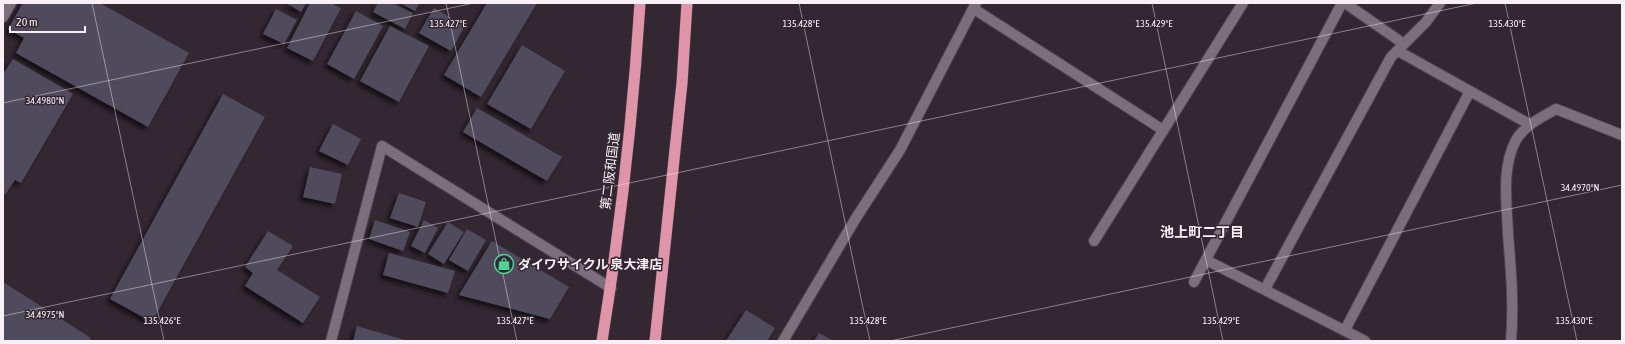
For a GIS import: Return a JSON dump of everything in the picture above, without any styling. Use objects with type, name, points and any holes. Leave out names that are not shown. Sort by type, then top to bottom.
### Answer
[{"type":"highway","name":"第二阪和国道","points":[[602,341],[611,288],[635,80],[640,3]]},
{"type":"highway","points":[[655,341],[682,83],[687,3]]},
{"type":"street","points":[[3,17],[11,3]]},
{"type":"street","points":[[1094,241],[1243,3]]},
{"type":"street","points":[[1194,282],[1342,3]]},
{"type":"street","points":[[1346,3],[1401,47],[1470,91],[1529,124]]},
{"type":"street","points":[[1265,289],[1391,57],[1426,22],[1440,3]]},
{"type":"street","points":[[783,341],[856,218],[900,150],[975,6],[1164,130]]},
{"type":"street","points":[[1345,330],[1470,91]]},
{"type":"street","points":[[1511,341],[1513,316],[1506,187],[1509,159],[1516,140],[1529,124],[1556,109],[1622,135]]},
{"type":"street","points":[[331,341],[382,146],[611,288]]},
{"type":"street","points":[[1206,260],[1365,341]]},
{"type":"building","points":[[23,3],[100,3],[189,53],[148,127],[16,53],[24,38],[8,29]]},
{"type":"building","points":[[286,3],[306,3],[301,12]]},
{"type":"building","points":[[310,3],[331,3],[341,8],[313,61],[287,48]]},
{"type":"building","points":[[378,3],[392,3],[413,13],[405,29],[373,12]]},
{"type":"building","points":[[400,3],[420,3],[415,11]]},
{"type":"building","points":[[487,3],[537,3],[481,97],[444,75]]},
{"type":"building","points":[[434,8],[465,26],[451,51],[419,33]]},
{"type":"building","points":[[276,9],[297,20],[284,44],[263,34]]},
{"type":"building","points":[[356,11],[383,26],[354,79],[327,64]]},
{"type":"building","points":[[390,26],[429,46],[399,102],[360,81]]},
{"type":"building","points":[[522,45],[565,71],[531,129],[487,104]]},
{"type":"building","points":[[13,59],[73,94],[21,183],[15,180],[5,195],[3,193],[3,74]]},
{"type":"building","points":[[223,94],[265,117],[152,322],[110,299]]},
{"type":"building","points":[[477,108],[562,157],[547,181],[463,132]]},
{"type":"building","points":[[333,124],[361,139],[348,165],[319,151]]},
{"type":"building","points":[[310,167],[342,174],[335,204],[303,197]]},
{"type":"building","points":[[399,193],[426,202],[418,227],[390,218]]},
{"type":"building","points":[[375,220],[410,232],[403,251],[369,239]]},
{"type":"building","points":[[424,220],[438,228],[425,253],[411,246]]},
{"type":"building","points":[[448,222],[464,232],[444,264],[428,254]]},
{"type":"building","points":[[467,229],[486,240],[468,271],[449,260]]},
{"type":"building","points":[[268,231],[293,246],[277,270],[320,297],[303,323],[245,286],[253,273],[245,267]]},
{"type":"building","name":"ダイワサイクル 泉大津店","points":[[492,241],[569,287],[550,319],[459,295]]},
{"type":"building","points":[[389,253],[455,271],[448,293],[383,275]]},
{"type":"building","points":[[3,282],[91,338],[90,341],[3,341]]},
{"type":"building","points":[[746,310],[775,328],[767,341],[726,341]]},
{"type":"building","points":[[357,326],[408,341],[353,341]]},
{"type":"building","points":[[819,333],[834,341],[814,341]]},
{"type":"place","name":"ダイワサイクル 泉大津店","points":[[504,264]]},
{"type":"district","name":"池上町二丁目","points":[[1202,232]]}]
